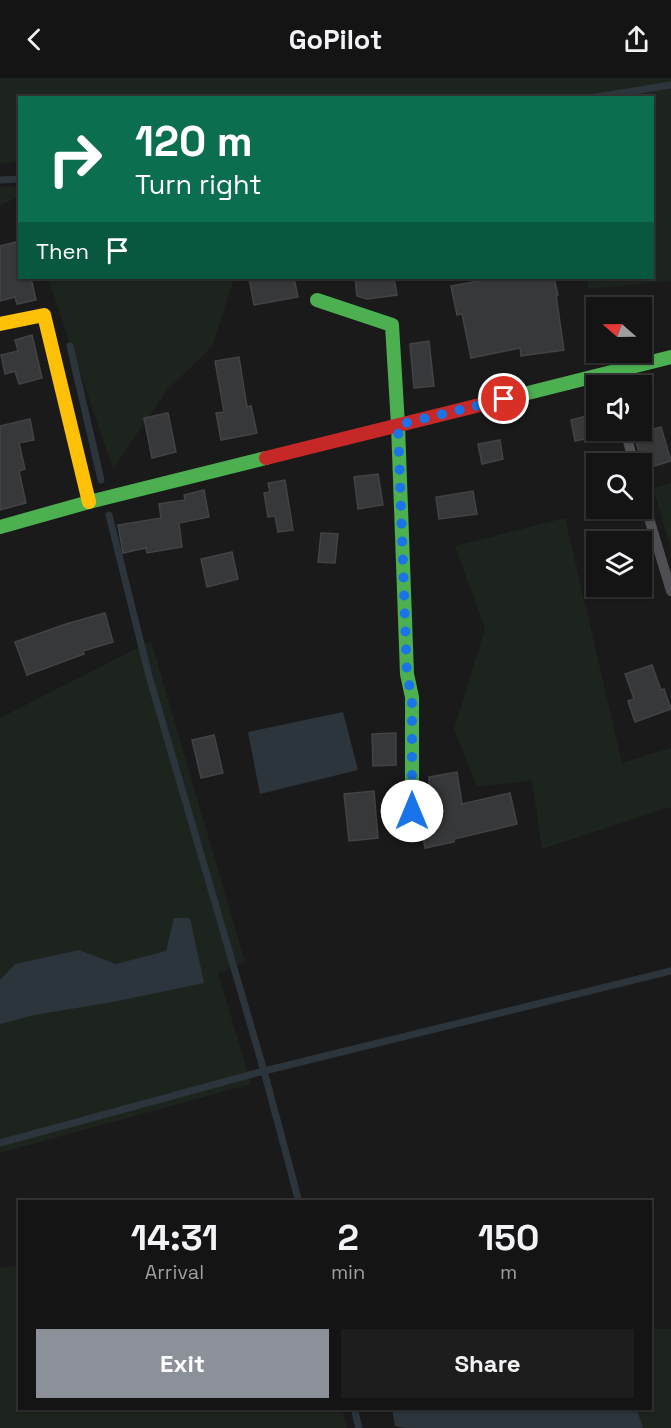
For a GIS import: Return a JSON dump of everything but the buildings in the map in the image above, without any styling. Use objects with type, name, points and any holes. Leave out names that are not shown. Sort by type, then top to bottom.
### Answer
[{"type":"street","points":[[317,300],[392,325],[407,674],[412,698],[412,811]]},
{"type":"street","points":[[0,324],[44,315],[89,502]]},
{"type":"street","points":[[623,375],[671,357]]},
{"type":"street","points":[[0,527],[89,502],[398,425],[586,385]]},
{"type":"lane","points":[[649,519],[671,591]]},
{"type":"shaded area","points":[[0,78],[671,78],[671,281],[589,289],[586,279],[654,279],[654,96],[18,96],[18,162],[0,163]]},
{"type":"shaded area","points":[[15,186],[18,197],[0,205],[0,187]]},
{"type":"shaded area","points":[[48,279],[234,279],[212,347],[167,390],[113,469]]},
{"type":"shaded area","points":[[671,483],[671,549],[653,488]]},
{"type":"shaded area","points":[[565,518],[622,763],[671,748],[671,807],[542,849],[532,780],[477,787],[454,729],[485,629],[455,546]]},
{"type":"shaded area","points":[[151,641],[245,962],[218,973],[251,1084],[0,1153],[0,718]]},
{"type":"shaded area","points":[[343,712],[358,770],[260,794],[248,732]]},
{"type":"shaded area","points":[[174,918],[190,918],[204,983],[113,1002],[34,1015],[0,1024],[0,980],[15,964],[79,950],[116,964],[166,951]]},
{"type":"shaded area","points":[[18,1265],[18,1410],[342,1410],[347,1428],[0,1428],[0,1268]]},
{"type":"shaded area","points":[[652,1329],[671,1329],[671,1428],[643,1428],[637,1410],[652,1410]]},
{"type":"shaded area","points":[[392,1410],[637,1410],[643,1428],[404,1428],[395,1426]]},
{"type":"waterway","points":[[602,96],[671,85]]},
{"type":"waterway","points":[[0,180],[18,179]]},
{"type":"waterway","points":[[70,346],[101,480]]},
{"type":"waterway","points":[[109,515],[149,676],[264,1071],[298,1200]]},
{"type":"waterway","points":[[0,1143],[264,1071],[671,971]]},
{"type":"waterway","points":[[354,1410],[359,1428]]},
{"type":"traffic: fast","points":[[317,300],[392,325],[407,674],[412,697],[412,811]]},
{"type":"traffic: fast","points":[[520,395],[671,357]]},
{"type":"traffic: fast","points":[[0,527],[89,502],[266,458]]},
{"type":"traffic: slow","points":[[0,324],[44,315],[89,502]]},
{"type":"traffic: jam","points":[[266,458],[520,395]]},
{"type":"route","points":[[412,811],[412,698],[407,674],[398,425],[504,399]]}]
